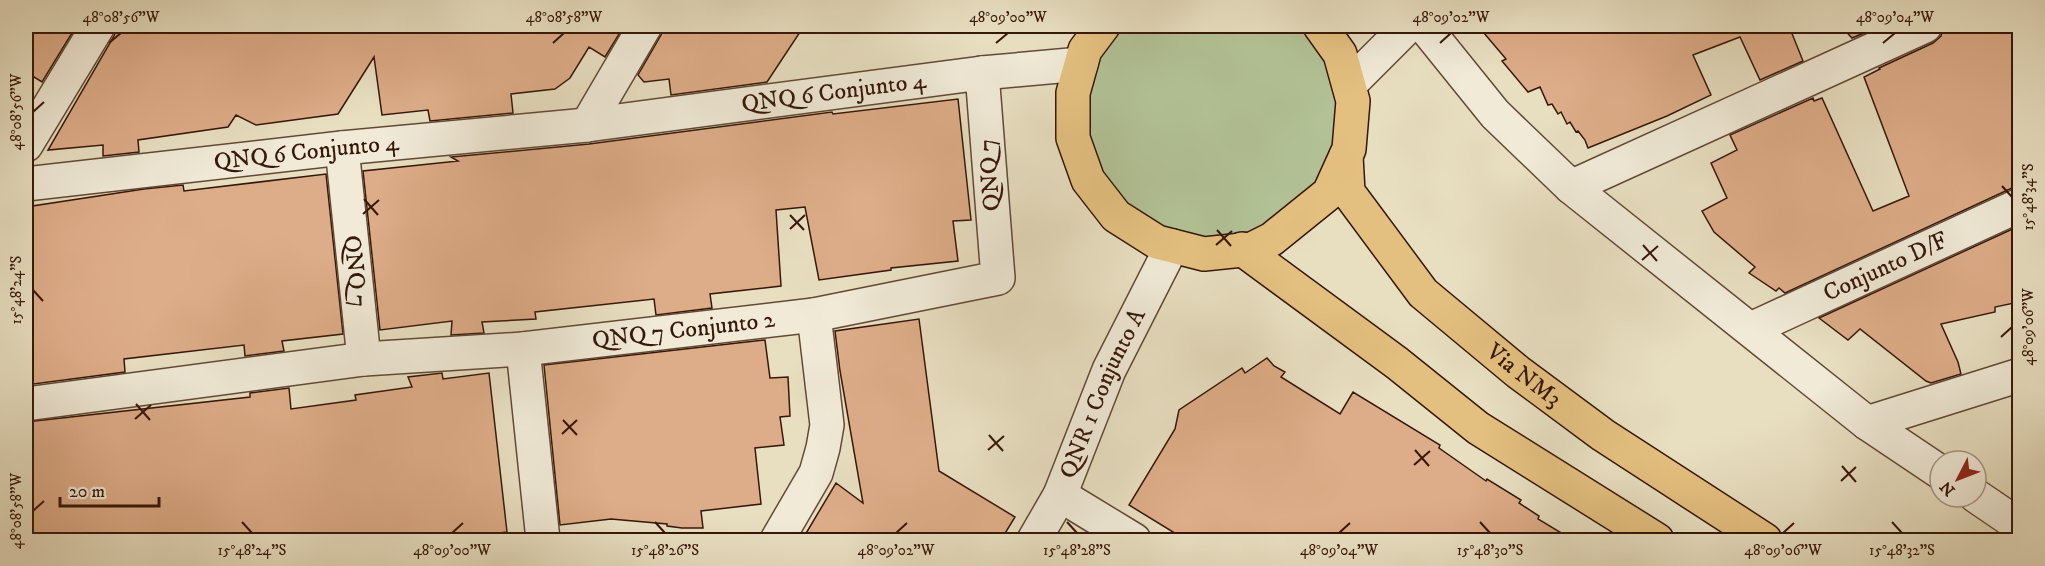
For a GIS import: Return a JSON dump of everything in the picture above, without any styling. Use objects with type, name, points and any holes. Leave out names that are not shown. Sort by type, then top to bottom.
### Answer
[{"type":"main road","points":[[1103,26],[1085,50],[1072,93],[1073,138],[1088,180],[1116,216],[1157,242],[1204,254],[1252,249],[1272,239],[1329,193],[1349,149],[1353,101],[1340,54],[1320,26]]},
{"type":"main road","name":"Via NM3","points":[[1346,156],[1348,192],[1424,293],[1518,372],[1603,435],[1765,540]]},
{"type":"main road","points":[[1242,249],[1397,363],[1478,428],[1657,540]]},
{"type":"street","points":[[26,145],[98,26]]},
{"type":"street","points":[[587,125],[645,26]]},
{"type":"street","points":[[1349,85],[1408,26]]},
{"type":"street","points":[[1424,26],[1495,114],[1571,187],[1867,423],[1928,464]]},
{"type":"street","points":[[1571,187],[1925,26]]},
{"type":"street","name":"QNQ 6 Conjunto 4","points":[[26,184],[342,148],[587,125],[982,73],[1082,64]]},
{"type":"street","name":"QNQ 7","points":[[982,73],[998,278]]},
{"type":"street","name":"QNQ 7","points":[[342,148],[364,359]]},
{"type":"street","name":"Conjunto D/F","points":[[1751,329],[2019,205]]},
{"type":"street","name":"QNR 1 Conjunto A","points":[[1034,540],[1060,495],[1109,370],[1172,246]]},
{"type":"street","name":"QNQ 7 Conjunto 2","points":[[26,404],[364,359],[523,349],[814,315],[998,278]]},
{"type":"street","points":[[777,540],[816,473],[824,448],[827,425],[814,315]]},
{"type":"street","points":[[523,349],[543,540]]},
{"type":"street","points":[[1867,423],[2019,375]]},
{"type":"street","points":[[1060,495],[1134,540]]},
{"type":"street","points":[[1988,504],[2019,526]]},
{"type":"green space","points":[[1103,26],[1319,26],[1349,140],[1272,239],[1204,254],[1088,180],[1076,83]]},
{"type":"building","points":[[26,26],[58,26],[72,33],[42,82],[26,72]]},
{"type":"building","points":[[117,26],[624,26],[605,57],[589,47],[570,78],[555,89],[511,94],[513,113],[430,121],[428,110],[382,115],[374,57],[338,114],[256,125],[236,115],[228,127],[138,140],[139,152],[103,156],[103,145],[48,150],[114,36]]},
{"type":"building","points":[[664,26],[804,26],[767,82],[671,95],[669,79],[644,82],[638,75]]},
{"type":"building","points":[[1478,26],[1789,26],[1803,61],[1760,80],[1740,37],[1693,55],[1711,95],[1667,116],[1588,148],[1578,131],[1576,132],[1570,122],[1567,124],[1561,112],[1558,114],[1552,104],[1548,105],[1540,87],[1528,92],[1502,61],[1506,59]]},
{"type":"building","points":[[1841,26],[1881,26],[1852,38]]},
{"type":"building","points":[[1943,26],[2019,26],[2019,187],[2012,188],[1785,293],[1779,288],[1776,291],[1749,273],[1755,267],[1714,232],[1702,211],[1727,198],[1711,163],[1737,150],[1730,135],[1813,98],[1814,101],[1822,98],[1873,211],[1909,196],[1864,77],[1933,43],[1941,36]]},
{"type":"building","points":[[958,99],[971,220],[953,221],[958,261],[891,268],[891,270],[819,280],[805,207],[776,210],[781,286],[710,294],[712,308],[656,315],[654,299],[535,312],[536,319],[482,322],[484,333],[451,335],[452,321],[380,330],[363,171],[458,161],[451,157],[589,144],[832,112],[833,114]]},
{"type":"building","points":[[326,174],[343,334],[282,341],[284,351],[245,356],[244,345],[124,359],[125,372],[26,385],[26,207],[144,189],[183,185],[184,191]]},
{"type":"building","points":[[2019,226],[2019,302],[1995,307],[1995,312],[1941,324],[1961,374],[1931,383],[1860,329],[1848,340],[1819,318]]},
{"type":"building","points":[[919,319],[939,471],[1015,517],[1001,540],[802,540],[836,483],[863,503],[835,331]]},
{"type":"building","points":[[765,340],[770,378],[788,377],[790,416],[780,417],[784,445],[755,448],[761,504],[701,511],[703,528],[682,528],[667,526],[667,524],[611,519],[560,525],[544,365]]},
{"type":"building","points":[[1267,358],[1274,366],[1285,372],[1281,377],[1340,414],[1353,392],[1440,445],[1439,448],[1486,481],[1487,479],[1521,500],[1519,503],[1539,516],[1538,519],[1573,540],[1186,540],[1129,505],[1175,429],[1179,410],[1242,368],[1245,373]]},
{"type":"building","points":[[442,373],[443,379],[489,373],[507,532],[439,540],[26,540],[26,422],[250,397],[250,393],[289,388],[291,409],[356,400],[355,395],[412,387],[408,377]]}]
